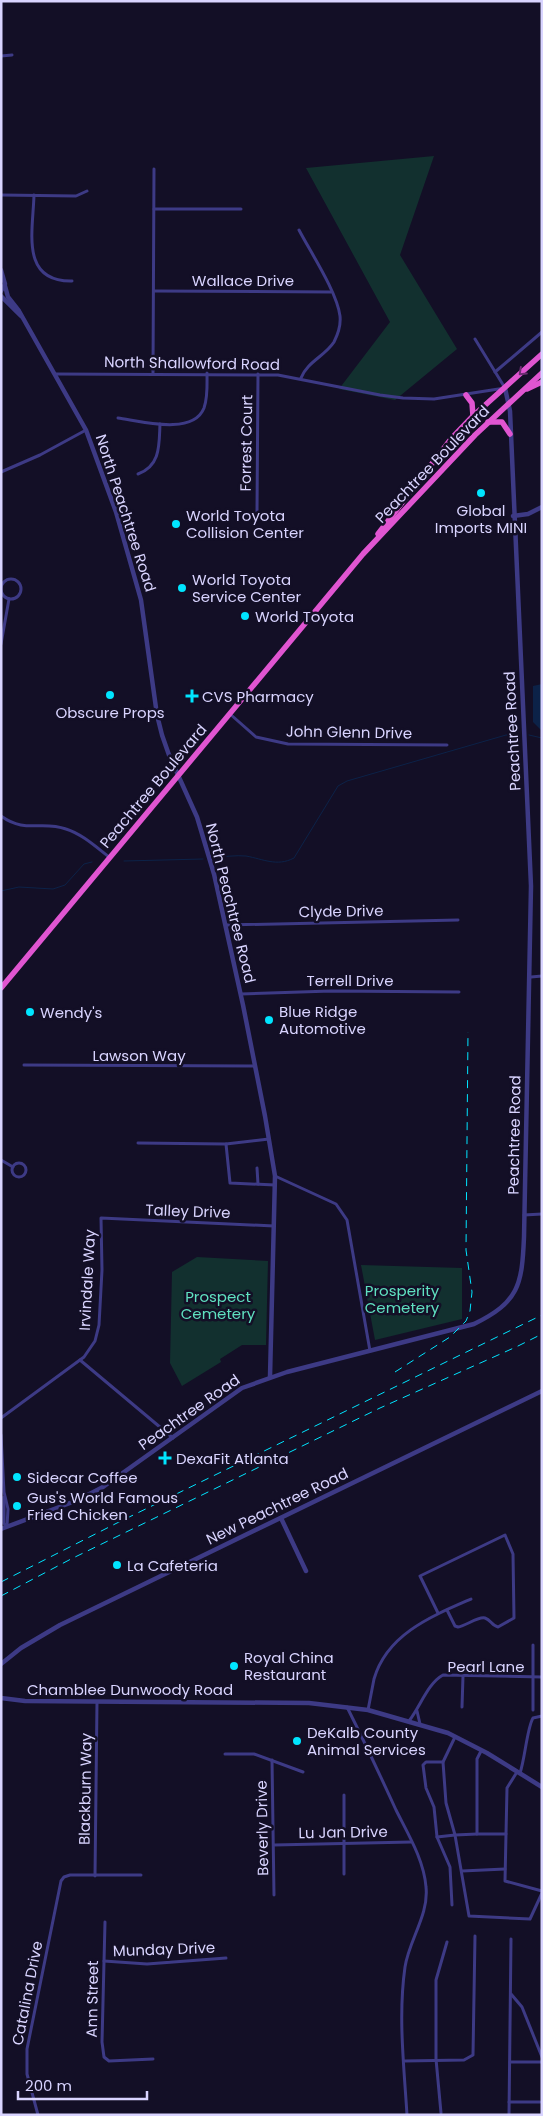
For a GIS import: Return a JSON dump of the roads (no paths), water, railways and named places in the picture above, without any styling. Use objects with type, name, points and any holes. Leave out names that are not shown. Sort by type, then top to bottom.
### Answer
[{"type":"highway","name":"Peachtree Boulevard","points":[[1,988],[363,554],[450,439],[542,354]]},
{"type":"highway","name":"Peachtree Boulevard","points":[[363,554],[488,422],[542,373]]},
{"type":"highway","points":[[520,392],[542,382]]},
{"type":"highway","points":[[466,395],[472,403],[473,416]]},
{"type":"highway","points":[[488,422],[502,422],[510,434]]},
{"type":"street","points":[[1,56],[12,55]]},
{"type":"street","points":[[153,373],[154,169]]},
{"type":"street","points":[[1,195],[76,196],[87,191]]},
{"type":"street","points":[[34,195],[34,260],[45,274],[51,278],[59,281],[72,281]]},
{"type":"street","points":[[154,208],[241,209]]},
{"type":"street","points":[[299,230],[331,292],[340,317],[339,330],[331,347],[304,371],[301,378]]},
{"type":"street","name":"North Peachtree Road","points":[[1,270],[3,288],[8,298],[17,308],[86,430],[116,512],[141,600],[157,715],[168,755],[196,817],[208,852],[240,994],[275,1176],[270,1377]]},
{"type":"street","name":"Wallace Drive","points":[[154,291],[331,292]]},
{"type":"street","name":"North Peachtree Road","points":[[1,296],[21,316]]},
{"type":"street","points":[[495,372],[542,332]]},
{"type":"street","points":[[475,339],[504,388]]},
{"type":"street","points":[[118,418],[160,424],[188,423],[198,417],[203,409],[206,396],[207,373]]},
{"type":"street","name":"North Shallowford Road","points":[[56,374],[258,374],[301,378],[389,397],[434,398],[466,395],[504,388]]},
{"type":"street","name":"Forrest Court","points":[[257,512],[258,374]]},
{"type":"street","name":"Peachtree Road","points":[[4,1528],[78,1500],[104,1487],[232,1393],[270,1377],[474,1324],[501,1309],[515,1292],[520,1280],[523,1264],[531,977],[531,886],[509,402],[504,388]]},
{"type":"street","points":[[138,474],[148,470],[157,455],[160,424]]},
{"type":"street","points":[[1,472],[40,455],[86,430]]},
{"type":"street","points":[[514,516],[528,514],[542,507]]},
{"type":"street","points":[[12,580],[20,584],[21,591],[16,598],[9,599],[2,593],[2,587],[5,582],[12,580]]},
{"type":"street","points":[[1,644],[9,599]]},
{"type":"street","name":"John Glenn Drive","points":[[229,714],[256,737],[288,744],[447,745]]},
{"type":"street","points":[[1,816],[16,825],[65,828],[82,836],[109,857]]},
{"type":"street","name":"Clyde Drive","points":[[225,925],[458,920]]},
{"type":"street","points":[[531,977],[542,976]]},
{"type":"street","name":"Terrell Drive","points":[[240,994],[331,991],[459,992]]},
{"type":"street","name":"Lawson Way","points":[[24,1065],[254,1066]]},
{"type":"street","points":[[138,1143],[226,1144],[269,1139]]},
{"type":"street","points":[[226,1144],[230,1183],[275,1185]]},
{"type":"street","points":[[1,1160],[13,1166],[22,1164],[25,1167],[25,1173],[22,1177],[16,1177],[12,1173],[13,1166]]},
{"type":"street","points":[[257,1168],[258,1184]]},
{"type":"street","points":[[275,1176],[336,1204],[347,1220],[370,1352]]},
{"type":"street","points":[[524,1216],[542,1214]]},
{"type":"street","name":"Talley Drive","points":[[101,1218],[274,1226]]},
{"type":"street","name":"Irvindale Way","points":[[1,1418],[80,1360],[88,1352],[94,1341],[99,1325],[102,1270],[101,1218]]},
{"type":"street","points":[[80,1360],[173,1438]]},
{"type":"street","name":"New Peachtree Road","points":[[1,1664],[21,1648],[60,1625],[542,1391]]},
{"type":"street","points":[[1,1435],[4,1528]]},
{"type":"street","points":[[281,1518],[306,1571]]},
{"type":"street","points":[[438,1613],[420,1576],[505,1535],[514,1554],[514,1618],[498,1627],[484,1618],[458,1627],[455,1626],[446,1610]]},
{"type":"street","points":[[368,1710],[374,1680],[390,1649],[405,1633],[438,1613],[471,1599]]},
{"type":"street","points":[[533,1645],[533,1710]]},
{"type":"street","name":"Pearl Lane","points":[[408,1721],[436,1679],[443,1676],[542,1677]]},
{"type":"street","points":[[462,1676],[462,1707]]},
{"type":"street","name":"Chamblee Dunwoody Road","points":[[1,1698],[25,1702],[262,1702],[347,1706],[420,1724],[455,1737],[542,1787]]},
{"type":"street","name":"Blackburn Way","points":[[95,1876],[97,1702]]},
{"type":"street","points":[[347,1706],[412,1842],[425,1875],[427,1897],[405,1965],[401,2011],[407,2115]]},
{"type":"street","points":[[417,1710],[420,1724]]},
{"type":"street","points":[[455,1737],[442,1762],[446,1804],[455,1835],[469,1916],[530,1920],[542,1892],[505,1881],[506,1788],[518,1773],[528,1741],[530,1723],[533,1718],[542,1716]]},
{"type":"street","points":[[477,1834],[477,1760],[481,1751]]},
{"type":"street","points":[[225,1754],[254,1754],[304,1772]]},
{"type":"street","name":"Beverly Drive","points":[[272,1760],[274,1895]]},
{"type":"street","points":[[442,1762],[430,1762],[423,1765],[426,1788],[434,1807],[437,1837],[450,1867],[452,1905]]},
{"type":"street","points":[[344,1794],[344,1874]]},
{"type":"street","points":[[437,1837],[506,1834]]},
{"type":"street","name":"Lu Jan Drive","points":[[274,1845],[412,1842]]},
{"type":"street","points":[[462,1871],[506,1870]]},
{"type":"street","points":[[95,1876],[140,1875]]},
{"type":"street","name":"Catalina Drive","points":[[38,2115],[28,2074],[27,2049],[57,1899],[64,1877],[95,1876]]},
{"type":"street","name":"Ann Street","points":[[105,1922],[102,2042],[104,2057],[109,2061],[153,2059]]},
{"type":"street","points":[[404,2061],[464,2060],[473,2055],[475,1936]]},
{"type":"street","points":[[509,2115],[511,1939]]},
{"type":"street","points":[[441,2113],[436,2059],[436,1980],[448,1942]]},
{"type":"street","name":"Munday Drive","points":[[104,1961],[147,1964],[226,1958]]},
{"type":"street","points":[[510,1994],[522,2007],[542,2057]]},
{"type":"street","points":[[510,2062],[542,2062]]},
{"type":"street","points":[[509,2102],[540,2102]]},
{"type":"water","points":[[542,684],[542,731],[533,722],[533,686]]},
{"type":"waterway","points":[[213,857],[246,856],[270,862],[288,861],[294,858],[338,786],[347,781],[506,735],[518,735]]},
{"type":"waterway","points":[[529,735],[542,738]]},
{"type":"waterway","points":[[124,861],[203,859]]},
{"type":"waterway","points":[[1,891],[19,887],[53,889],[65,885],[84,864],[92,862]]},
{"type":"railway","points":[[395,1372],[450,1337],[466,1321],[470,1311],[472,1292],[466,1250],[468,1032]]},
{"type":"railway","points":[[1,1582],[117,1523],[542,1315]]},
{"type":"railway","points":[[1,1596],[71,1559],[380,1408],[542,1334]]},
{"type":"place","name":"Global Imports MINI","points":[[481,493]]},
{"type":"place","name":"World Toyota Collision Center","points":[[176,524]]},
{"type":"place","name":"World Toyota Service Center","points":[[182,588]]},
{"type":"place","name":"World Toyota","points":[[245,616]]},
{"type":"place","name":"Obscure Props","points":[[110,695]]},
{"type":"place","name":"CVS Pharmacy","points":[[192,696]]},
{"type":"place","name":"Wendy's","points":[[30,1012]]},
{"type":"place","name":"Blue Ridge Automotive","points":[[269,1020]]},
{"type":"place","name":"DexaFit Atlanta","points":[[165,1458]]},
{"type":"place","name":"Sidecar Coffee","points":[[17,1477]]},
{"type":"place","name":"Gus's World Famous Fried Chicken","points":[[17,1506]]},
{"type":"place","name":"La Cafeteria","points":[[117,1565]]},
{"type":"place","name":"Royal China Restaurant","points":[[234,1666]]},
{"type":"place","name":"DeKalb County Animal Services","points":[[297,1741]]},
{"type":"park label","name":"Prosperity Cemetery","points":[[402,1298]]},
{"type":"park label","name":"Prospect Cemetery","points":[[218,1304]]}]
